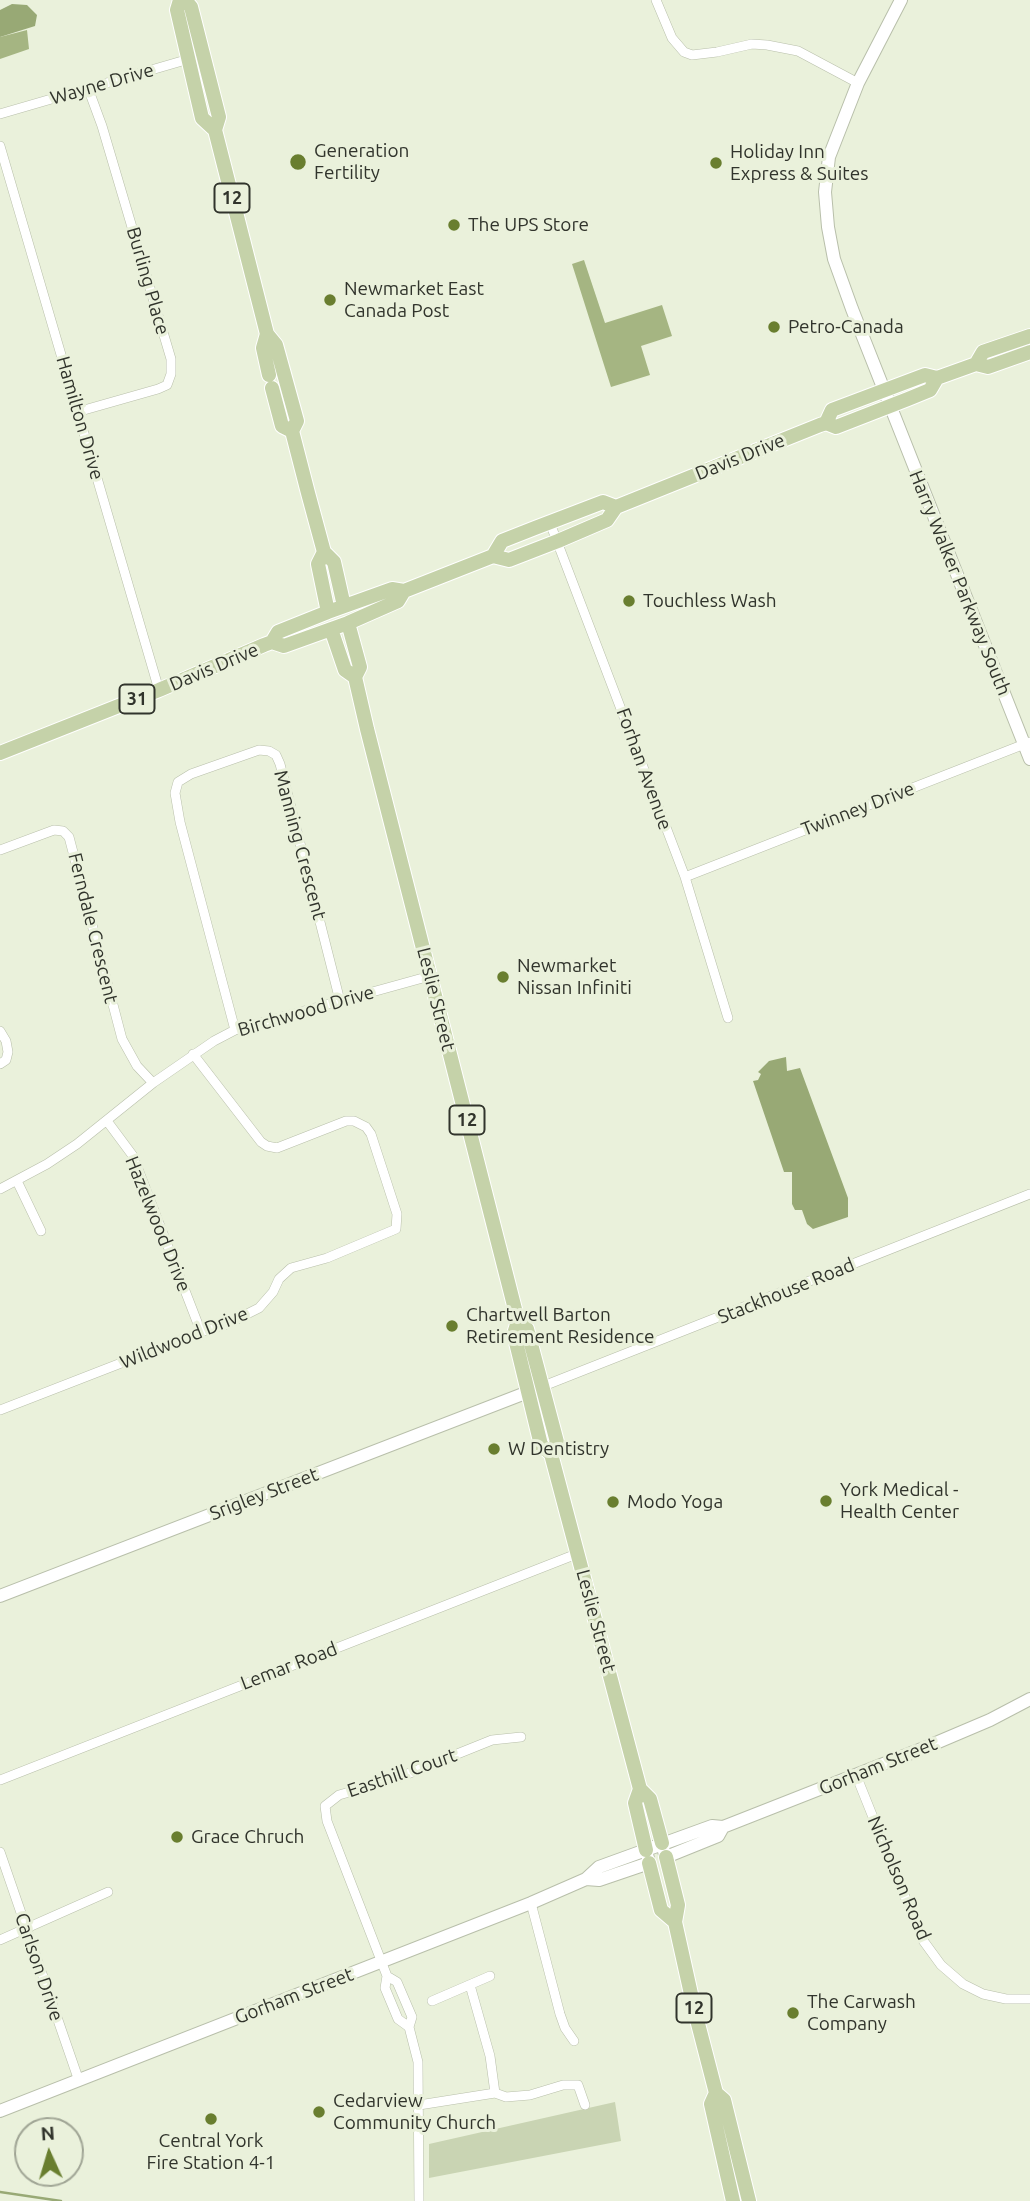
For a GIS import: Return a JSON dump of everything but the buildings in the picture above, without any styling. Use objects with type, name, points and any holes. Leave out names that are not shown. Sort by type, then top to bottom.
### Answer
[{"type":"main road","name":"Leslie Street","points":[[215,130],[202,118],[177,10],[183,0],[191,7],[219,117],[215,130],[267,334],[276,345],[297,421],[292,430],[324,552],[334,562],[344,606]]},
{"type":"main road","name":"Leslie Street","points":[[267,334],[263,348],[270,382],[282,425],[292,430]]},
{"type":"main road","name":"Davis Drive","points":[[976,364],[983,352],[1030,337]]},
{"type":"main road","name":"Davis Drive","points":[[0,753],[272,642],[278,632],[328,612],[391,589],[404,591],[493,556],[509,560],[558,541],[607,520],[616,507],[826,423],[832,410],[925,375],[937,378],[976,364],[988,367],[1030,352]]},
{"type":"main road","name":"Davis Drive","points":[[826,423],[836,428],[930,390],[937,378]]},
{"type":"main road","name":"Davis Drive","points":[[493,556],[502,541],[603,502],[616,507]]},
{"type":"main road","name":"Leslie Street","points":[[324,552],[318,564],[328,612]]},
{"type":"main road","name":"Davis Drive","points":[[272,642],[284,646],[348,623],[398,601],[404,591]]},
{"type":"main road","name":"Leslie Street","points":[[348,623],[360,667],[355,677],[430,976],[518,1321],[527,1329],[535,1389],[557,1442],[551,1454],[640,1789],[650,1799],[664,1850],[678,1905],[675,1922],[716,2093],[724,2100],[749,2201]]},
{"type":"main road","name":"Leslie Street","points":[[331,629],[345,670],[355,677]]},
{"type":"main road","name":"Leslie Street","points":[[640,1789],[635,1803],[661,1910],[675,1922]]},
{"type":"main road","name":"Leslie Street","points":[[716,2093],[711,2105],[733,2201]]},
{"type":"street","points":[[656,0],[672,38],[684,52],[692,55],[752,44],[767,45],[798,51],[859,83]]},
{"type":"street","name":"Harry Walker Parkway South","points":[[901,0],[859,83],[829,157],[825,192],[834,259],[890,406],[1027,743],[1030,759]]},
{"type":"street","name":"Wayne Drive","points":[[0,114],[189,59],[201,48]]},
{"type":"street","name":"Burling Place","points":[[77,412],[158,389],[167,385],[171,374],[171,359],[102,126],[88,88]]},
{"type":"street","name":"Hamilton Drive","points":[[0,146],[37,265],[77,412],[159,690]]},
{"type":"street","name":"Forhan Avenue","points":[[550,523],[685,877],[727,1018]]},
{"type":"street","name":"Leslie Street","points":[[344,606],[348,623]]},
{"type":"street","name":"Leslie Street","points":[[328,612],[331,629]]},
{"type":"street","name":"Twinney Drive","points":[[685,877],[1027,743]]},
{"type":"street","name":"Manning Crescent","points":[[235,1030],[180,822],[175,793],[178,782],[191,774],[259,750],[276,755],[280,764],[340,1001]]},
{"type":"street","name":"Ferndale Crescent","points":[[0,850],[54,831],[63,831],[69,837],[122,1039],[137,1066],[153,1083]]},
{"type":"street","name":"Birchwood Drive","points":[[107,1121],[193,1054],[235,1030],[430,976]]},
{"type":"street","points":[[0,1031],[8,1052],[6,1060],[0,1064]]},
{"type":"street","name":"Wildwood Drive","points":[[0,1410],[225,1325],[259,1308],[273,1292],[279,1279],[291,1268],[327,1258],[396,1228],[398,1222],[371,1134],[363,1124],[346,1121],[277,1148],[267,1146],[261,1142],[193,1054]]},
{"type":"street","points":[[0,1189],[78,1144],[107,1121]]},
{"type":"street","name":"Hazelwood Drive","points":[[107,1121],[132,1156],[201,1332]]},
{"type":"street","points":[[17,1181],[41,1231]]},
{"type":"street","name":"Stackhouse Road","points":[[535,1389],[1030,1195]]},
{"type":"street","name":"Srigley Street","points":[[0,1596],[535,1389]]},
{"type":"street","name":"Lemar Road","points":[[0,1780],[579,1553]]},
{"type":"street","name":"Gorham Street","points":[[0,2111],[382,1963],[586,1879],[599,1881],[664,1850],[718,1836],[723,1827],[990,1720],[1030,1699]]},
{"type":"street","name":"Easthill Court","points":[[382,1963],[327,1821],[325,1806],[339,1795],[395,1779],[492,1740],[521,1737]]},
{"type":"street","name":"Nicholson Road","points":[[856,1775],[922,1939],[941,1965],[963,1984],[983,1994],[1006,1999],[1030,1999]]},
{"type":"street","name":"Carlson Drive","points":[[0,1853],[79,2081]]},
{"type":"street","points":[[0,1940],[108,1892]]},
{"type":"street","points":[[531,1903],[560,2014],[574,2041]]},
{"type":"street","points":[[382,1963],[387,1976],[385,1988],[398,2019],[409,2027],[418,2062],[419,2201]]},
{"type":"street","points":[[432,2001],[490,1976]]},
{"type":"street","points":[[470,1985],[490,2056],[495,2092]]},
{"type":"street","points":[[419,2105],[495,2092],[506,2096],[530,2095],[563,2085],[578,2085],[585,2105]]},
{"type":"shaded area","points":[[12,4],[27,5],[37,15],[35,26],[0,37],[0,10]]},
{"type":"shaded area","points":[[27,30],[29,49],[0,59],[0,37]]},
{"type":"shaded area","points":[[584,260],[605,323],[662,305],[672,336],[641,346],[650,375],[611,387],[572,264]]},
{"type":"shaded area","points":[[786,1057],[787,1071],[800,1068],[848,1198],[848,1217],[813,1229],[807,1224],[802,1210],[795,1210],[792,1204],[792,1172],[784,1172],[753,1081],[758,1080],[761,1074],[758,1072],[769,1061]]},
{"type":"shaded area","points":[[615,2102],[621,2141],[429,2178],[429,2144]]},
{"type":"waterway","points":[[0,2192],[61,2201]]},
{"type":"place","name":"Generation Fertility","points":[[298,162]]},
{"type":"place","name":"Holiday Inn Express & Suites","points":[[716,163]]},
{"type":"place","name":"The UPS Store","points":[[454,225]]},
{"type":"place","name":"Newmarket East Canada Post","points":[[330,300]]},
{"type":"place","name":"Petro-Canada","points":[[774,327]]},
{"type":"place","name":"Touchless Wash","points":[[629,601]]},
{"type":"place","name":"Newmarket Nissan Infiniti","points":[[503,977]]},
{"type":"place","name":"Chartwell Barton Retirement Residence","points":[[452,1326]]},
{"type":"place","name":"W Dentistry","points":[[494,1449]]},
{"type":"place","name":"York Medical - Health Center","points":[[826,1501]]},
{"type":"place","name":"Modo Yoga","points":[[613,1502]]},
{"type":"place","name":"Grace Chruch","points":[[177,1837]]},
{"type":"place","name":"The Carwash Company","points":[[793,2013]]},
{"type":"place","name":"Cedarview Community Church","points":[[319,2112]]},
{"type":"place","name":"Central York Fire Station 4-1","points":[[211,2119]]}]
